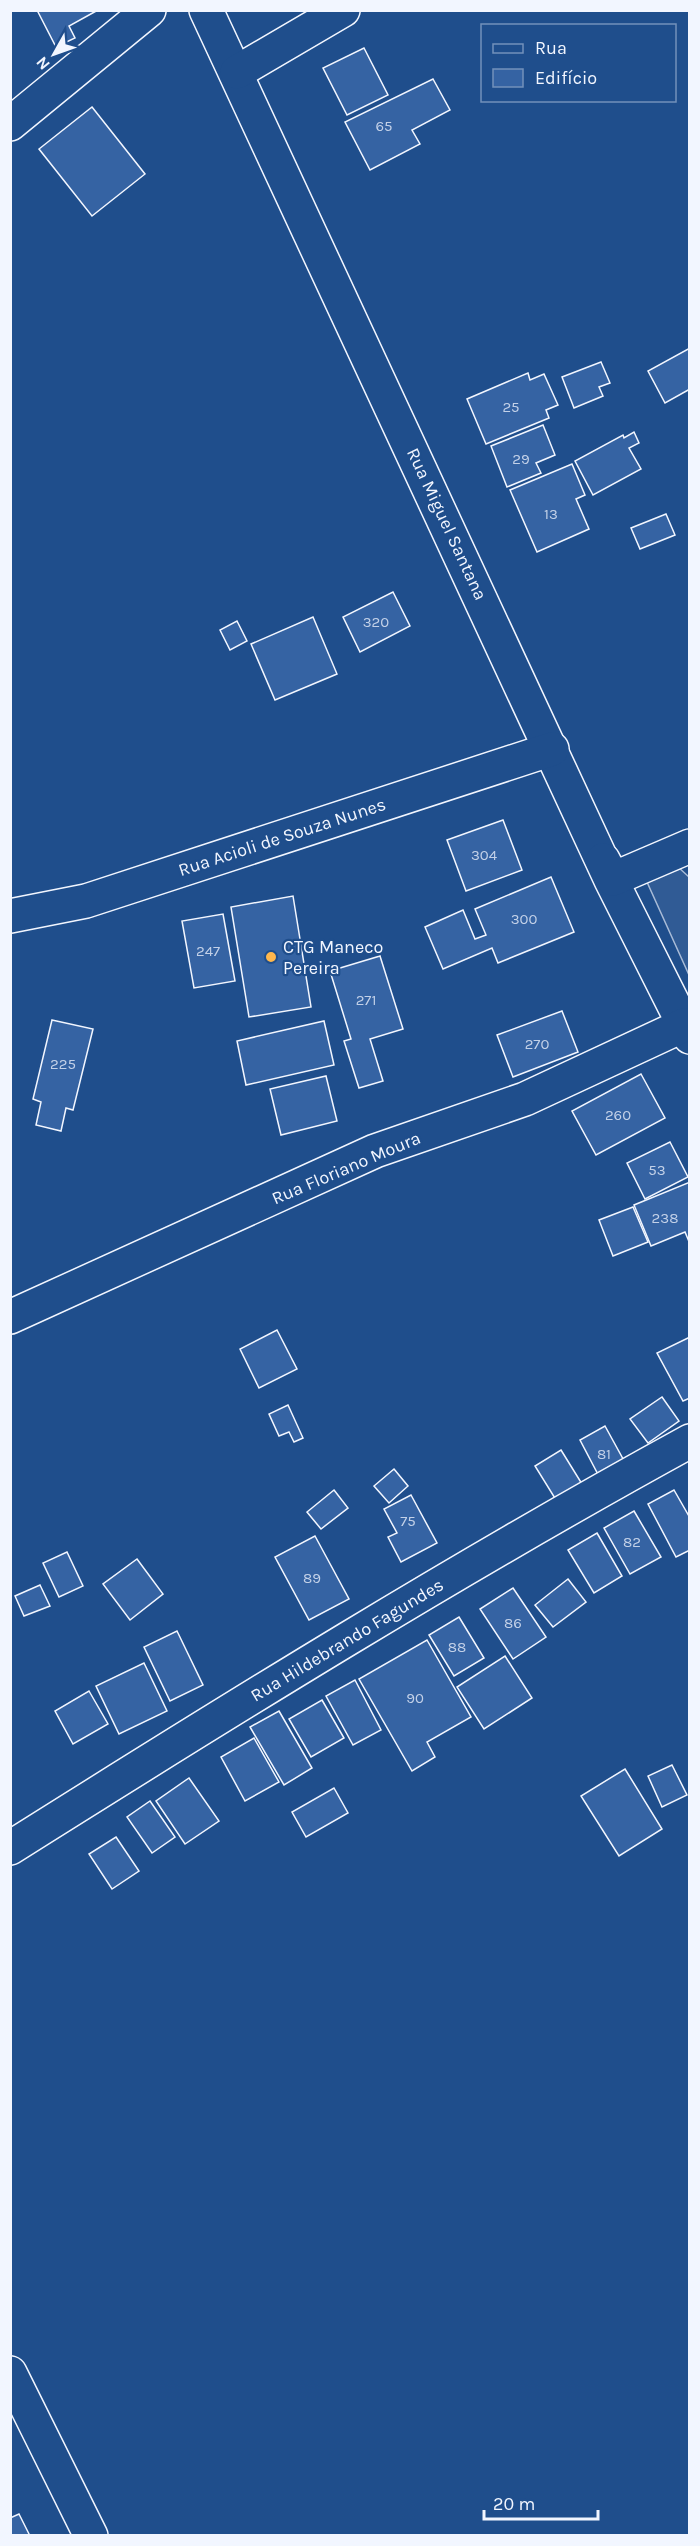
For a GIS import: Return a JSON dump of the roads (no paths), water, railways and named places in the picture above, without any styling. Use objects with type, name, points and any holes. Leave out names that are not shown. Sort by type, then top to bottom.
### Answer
[{"type":"street","points":[[10,123],[149,10]]},
{"type":"street","name":"Rua Miguel Santana","points":[[206,10],[237,72],[611,880],[687,1031]]},
{"type":"street","points":[[237,72],[343,10]]},
{"type":"street","points":[[554,754],[613,879],[688,849]]},
{"type":"street","name":"Rua Acioli de Souza Nunes","points":[[10,916],[86,901],[554,754]]},
{"type":"street","name":"Rua Floriano Moura","points":[[10,1317],[375,1151],[525,1099],[687,1031]]},
{"type":"street","name":"Rua Hildebrando Fagundes","points":[[10,1848],[219,1717],[537,1524],[690,1441]]},
{"type":"street","points":[[10,2373],[91,2535]]},
{"type":"place","name":"CTG Maneco Pereira","points":[[271,957]]}]
